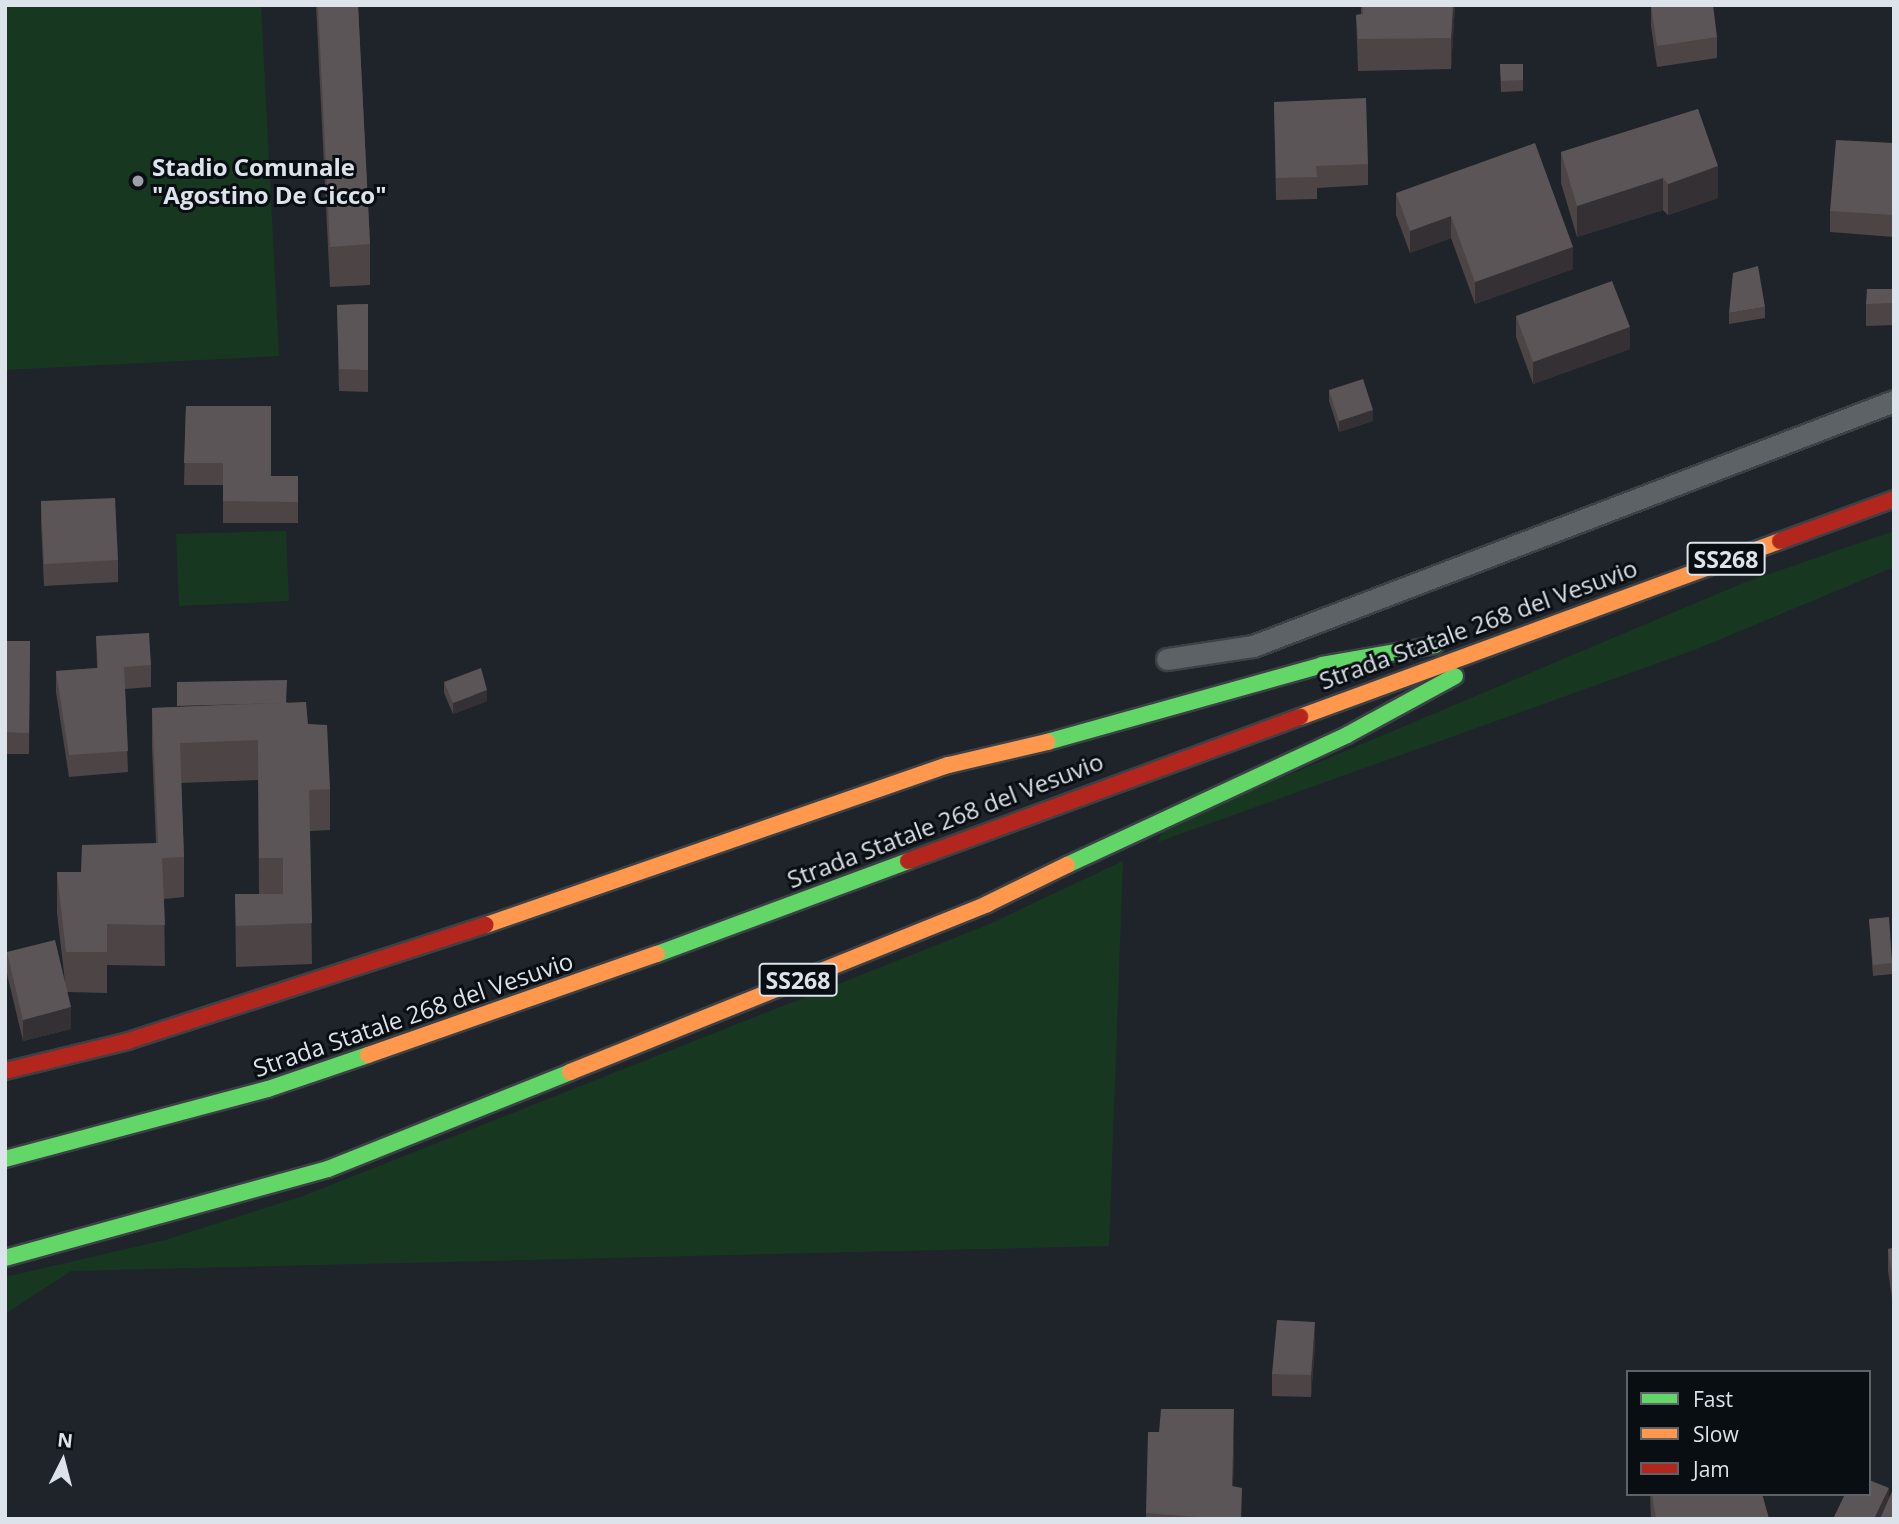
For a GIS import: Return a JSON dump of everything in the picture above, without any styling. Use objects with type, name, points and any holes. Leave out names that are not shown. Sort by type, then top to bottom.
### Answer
[{"type":"highway","name":"Strada Statale 268 del Vesuvio","points":[[5,1159],[268,1089],[610,971],[1513,635],[1894,499]]},
{"type":"highway","name":"SS268","points":[[5,1258],[328,1169],[987,905],[1265,768],[1347,736],[1558,620]]},
{"type":"highway","name":"SS268","points":[[5,1071],[128,1041],[337,976],[949,765],[1108,728],[1322,665],[1513,635]]},
{"type":"lane","points":[[1167,659],[1253,646],[1894,401]]},
{"type":"green space","name":"Stadio Comunale \"Agostino De Cicco\"","points":[[5,5],[261,5],[279,356],[5,370]]},
{"type":"green space","points":[[286,531],[289,601],[179,606],[176,534]]},
{"type":"green space","points":[[1894,531],[1894,567],[1697,649],[1158,842],[1163,828],[1743,583]]},
{"type":"green space","points":[[1123,861],[1109,1246],[71,1271],[5,1314],[5,1277],[165,1240],[303,1196],[987,925]]},
{"type":"building","points":[[318,5],[358,5],[370,244],[330,247]]},
{"type":"building","points":[[1363,5],[1453,5],[1451,38],[1358,39],[1356,15],[1363,14]]},
{"type":"building","points":[[1651,5],[1713,5],[1717,37],[1657,46]]},
{"type":"building","points":[[1500,64],[1523,64],[1523,80],[1501,81]]},
{"type":"building","points":[[1366,98],[1368,164],[1316,166],[1317,177],[1276,178],[1274,102]]},
{"type":"building","points":[[1698,109],[1718,166],[1668,184],[1663,178],[1577,206],[1561,152]]},
{"type":"building","points":[[1836,140],[1894,143],[1894,215],[1830,211]]},
{"type":"building","points":[[1535,143],[1573,247],[1475,282],[1451,216],[1410,231],[1396,193]]},
{"type":"building","points":[[1758,266],[1765,307],[1729,313],[1733,273]]},
{"type":"building","points":[[1612,281],[1630,327],[1533,362],[1516,316]]},
{"type":"building","points":[[1894,283],[1894,303],[1866,304],[1867,289],[1893,289]]},
{"type":"building","points":[[368,304],[368,370],[339,369],[337,305]]},
{"type":"building","points":[[1363,379],[1373,410],[1339,421],[1329,390]]},
{"type":"building","points":[[186,406],[271,406],[271,476],[298,476],[298,502],[223,501],[223,463],[184,463]]},
{"type":"building","points":[[115,498],[118,560],[44,564],[41,501]]},
{"type":"building","points":[[149,633],[151,665],[124,667],[128,751],[69,755],[56,671],[98,668],[96,636]]},
{"type":"building","points":[[5,641],[30,641],[29,733],[5,732]]},
{"type":"building","points":[[481,668],[487,690],[453,703],[444,682]]},
{"type":"building","points":[[287,680],[286,703],[177,706],[177,682]]},
{"type":"building","points":[[306,702],[308,724],[327,725],[330,789],[309,790],[312,923],[236,926],[235,894],[283,894],[283,858],[259,858],[258,740],[180,743],[184,857],[162,858],[165,925],[107,924],[107,952],[66,952],[57,872],[81,872],[82,845],[158,843],[152,708]]},
{"type":"building","points":[[1889,917],[1892,963],[1873,965],[1869,919]]},
{"type":"building","points":[[55,940],[71,1007],[23,1020],[7,952]]},
{"type":"building","points":[[1894,1248],[1894,1290],[1888,1249]]},
{"type":"building","points":[[1277,1320],[1315,1322],[1311,1375],[1272,1374]]},
{"type":"building","points":[[1161,1409],[1234,1409],[1232,1486],[1242,1488],[1241,1519],[1146,1513],[1148,1432],[1159,1432]]},
{"type":"building","points":[[1871,1481],[1889,1488],[1874,1519],[1833,1519],[1844,1496],[1871,1496]]},
{"type":"building","points":[[1894,1487],[1894,1519],[1880,1519]]},
{"type":"building","points":[[1652,1496],[1763,1496],[1769,1519],[1656,1519]]},
{"type":"traffic: fast","points":[[1047,742],[1322,665],[1435,645]]},
{"type":"traffic: fast","points":[[1067,865],[1347,735],[1455,676]]},
{"type":"traffic: fast","points":[[657,954],[908,861]]},
{"type":"traffic: fast","points":[[5,1159],[268,1089],[368,1055]]},
{"type":"traffic: fast","points":[[5,1258],[328,1169],[570,1072]]},
{"type":"traffic: slow","points":[[1300,717],[1780,541]]},
{"type":"traffic: slow","points":[[486,925],[949,765],[1047,742]]},
{"type":"traffic: slow","points":[[570,1072],[987,904],[1067,865]]},
{"type":"traffic: slow","points":[[368,1055],[657,954]]},
{"type":"traffic: jam","points":[[1780,541],[1894,499]]},
{"type":"traffic: jam","points":[[908,861],[1300,717]]},
{"type":"traffic: jam","points":[[5,1071],[128,1041],[486,925]]},
{"type":"place","name":"Stadio Comunale \"Agostino De Cicco\"","points":[[138,181]]}]
